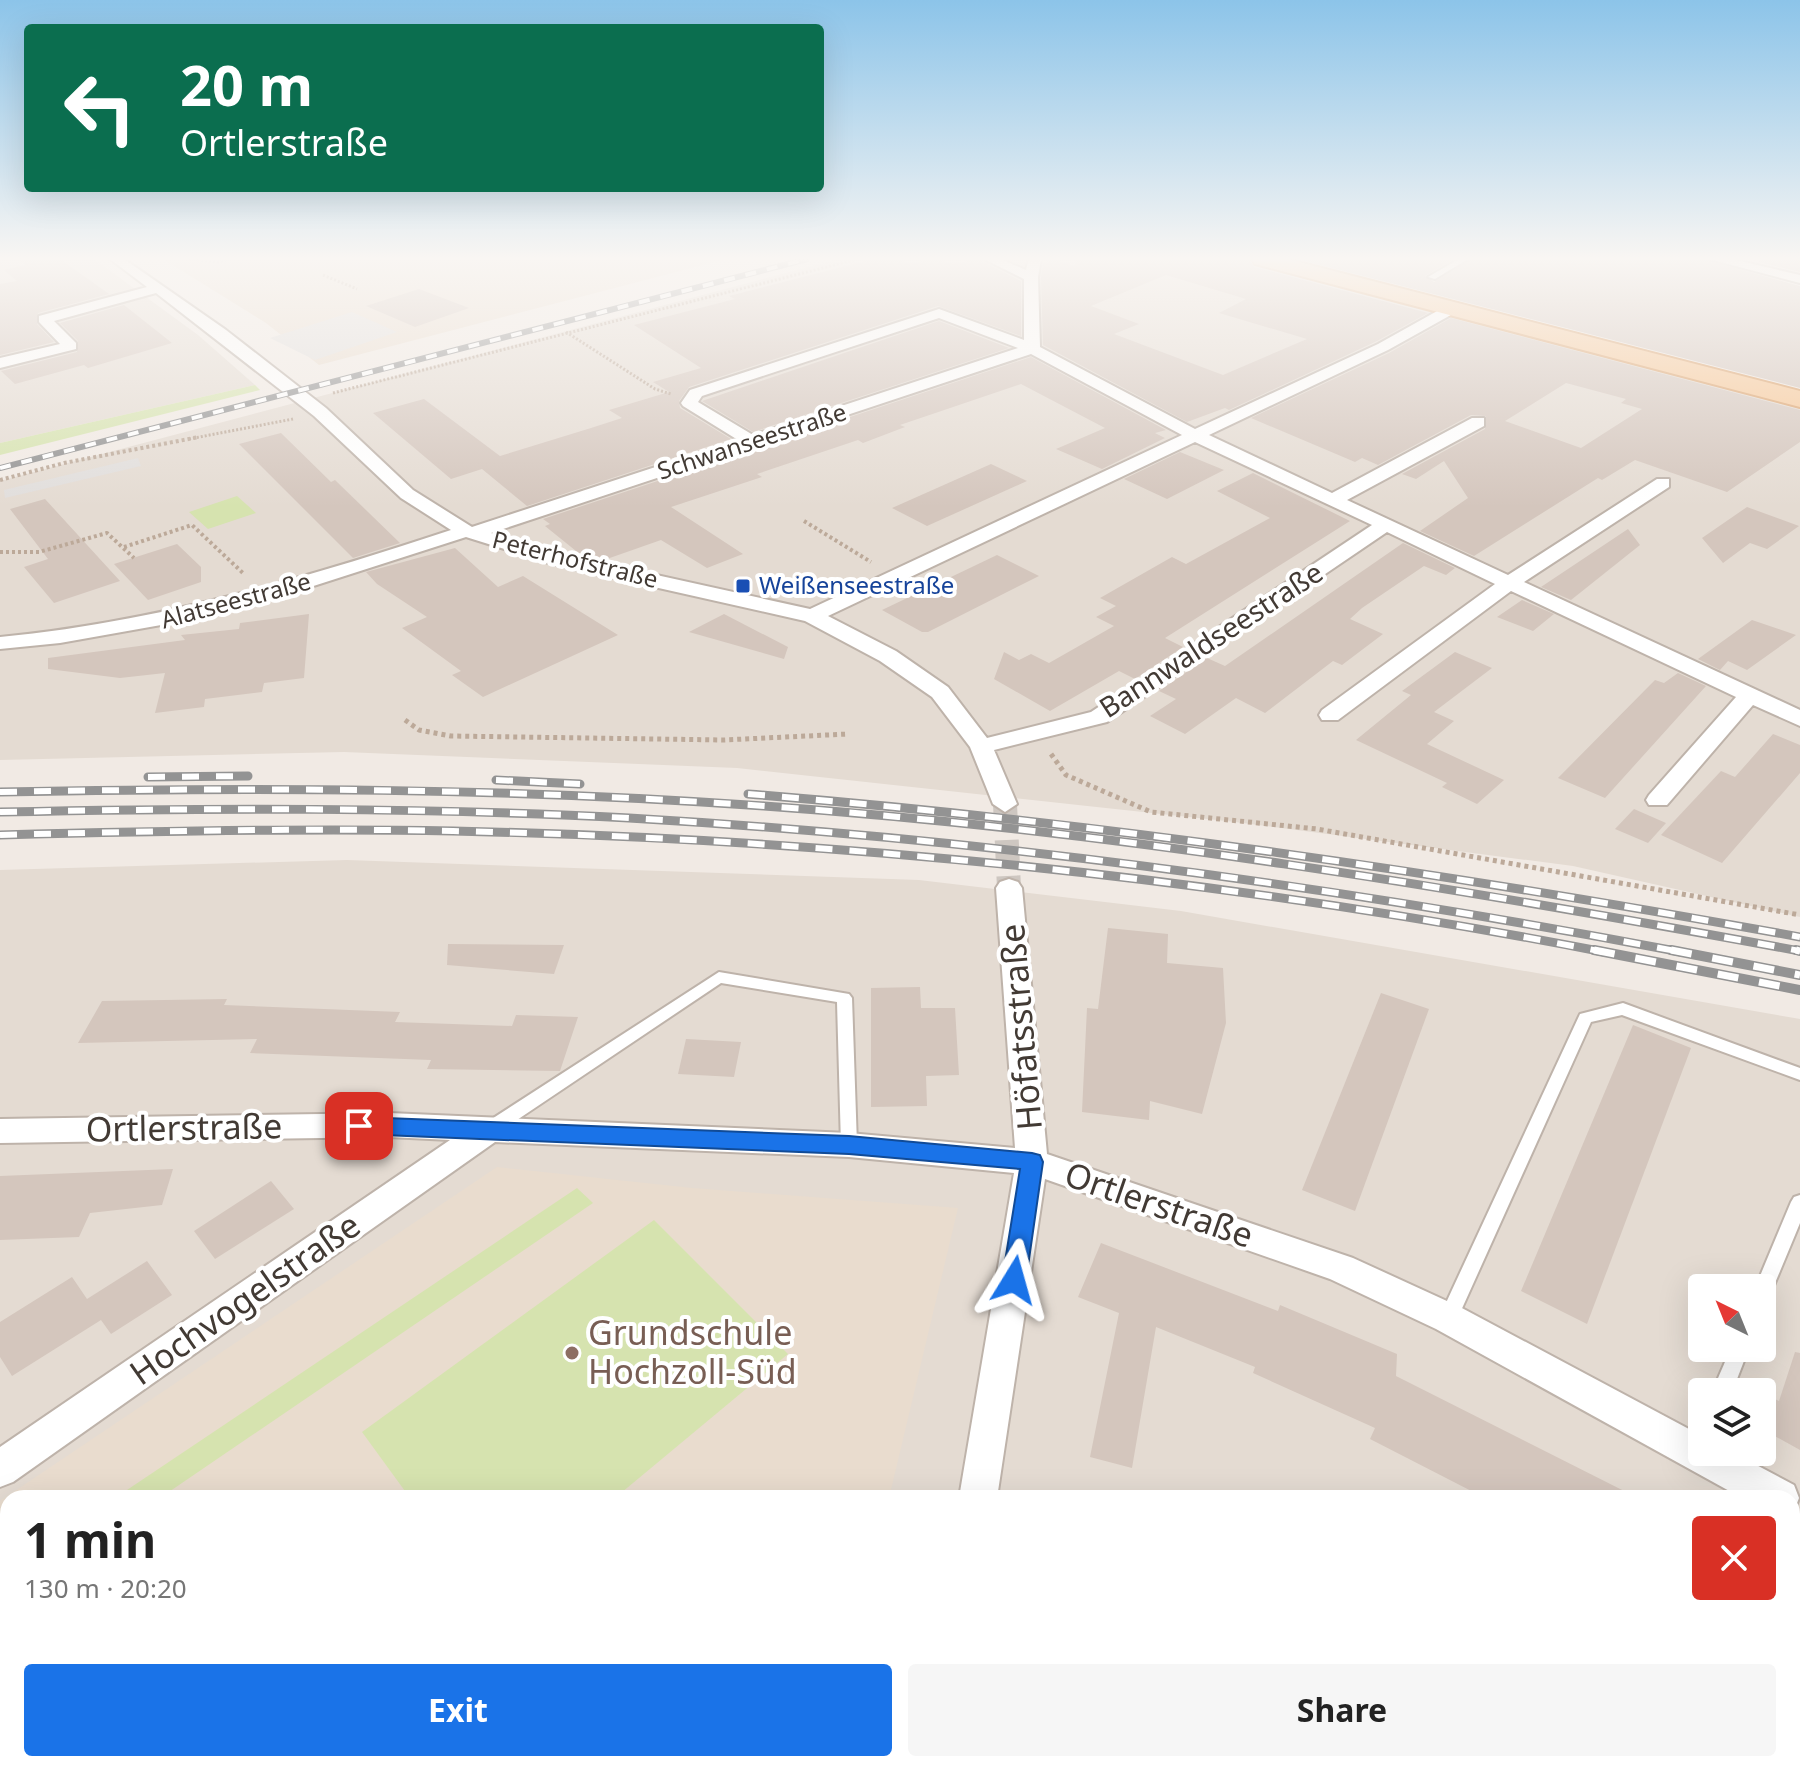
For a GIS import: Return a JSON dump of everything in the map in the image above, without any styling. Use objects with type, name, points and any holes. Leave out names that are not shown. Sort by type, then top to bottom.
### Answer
[{"type":"main road","points":[[1581,342],[1800,399]]},
{"type":"street","points":[[0,363],[71,346],[67,342]]},
{"type":"street","name":"Peterhofstraße","points":[[229,342],[320,412],[407,494],[469,532],[552,558],[812,616],[888,656],[940,692],[981,746]]},
{"type":"street","points":[[753,442],[689,403],[696,393],[852,342]]},
{"type":"street","points":[[1016,342],[1194,435],[1800,719]]},
{"type":"street","points":[[1032,342],[1032,349]]},
{"type":"street","points":[[812,616],[1392,342]]},
{"type":"street","name":"Schwanseestraße","points":[[469,532],[1032,349]]},
{"type":"street","points":[[1334,499],[1478,422]]},
{"type":"street","points":[[1330,715],[1510,582],[1663,483]]},
{"type":"street","name":"Bannwaldseestraße","points":[[981,746],[1099,717],[1385,525]]},
{"type":"street","name":"Alatseestraße","points":[[0,643],[158,623],[267,595],[469,532]]},
{"type":"street","points":[[1658,800],[1750,695]]},
{"type":"street","points":[[981,746],[1005,804]]},
{"type":"street","name":"Höfatsstraße","points":[[979,1490],[1032,1162],[1009,888]]},
{"type":"street","name":"Ortlerstraße","points":[[0,1131],[389,1125],[849,1145],[1032,1162],[1341,1268],[1448,1318],[1688,1440]]},
{"type":"street","name":"Hochvogelstraße","points":[[0,1469],[490,1129]]},
{"type":"street","name":"Ortlerstraße","points":[[1731,1466],[1768,1490]]},
{"type":"lane","points":[[490,1129],[719,977],[844,998],[849,1145]]},
{"type":"lane","points":[[1448,1318],[1585,1018],[1623,1009],[1800,1074]]},
{"type":"lane","points":[[1770,1274],[1800,1202]]},
{"type":"path","points":[[333,393],[529,342]]},
{"type":"path","points":[[581,342],[655,389],[689,403]]},
{"type":"path","points":[[0,480],[64,463],[259,427],[320,412]]},
{"type":"path","points":[[804,521],[896,577]]},
{"type":"path","points":[[124,547],[201,522]]},
{"type":"path","points":[[192,525],[267,595]]},
{"type":"path","points":[[0,552],[10,556],[29,554],[107,533],[134,558]]},
{"type":"path","points":[[405,720],[419,730],[451,736],[724,740],[848,734]]},
{"type":"path","points":[[1034,735],[1066,775],[1151,812],[1317,829],[1800,915]]},
{"type":"shaded area","points":[[0,342],[206,342],[255,385],[0,443]]},
{"type":"shaded area","points":[[277,342],[369,342],[315,360]]},
{"type":"shaded area","points":[[290,342],[409,342],[319,365]]},
{"type":"shaded area","points":[[527,342],[1556,342],[1800,405],[1800,917],[1573,866],[1235,822],[737,768],[344,752],[0,760],[0,481]]},
{"type":"shaded area","points":[[138,458],[141,466],[5,498],[4,490]]},
{"type":"shaded area","points":[[347,860],[919,880],[1181,911],[1800,1019],[1800,1490],[0,1490],[0,870]]},
{"type":"shaded area","name":"Grundschule Hochzoll-Süd","points":[[497,1167],[692,1188],[958,1208],[891,1490],[16,1490]]},
{"type":"green space","points":[[255,385],[260,390],[0,455],[0,443]]},
{"type":"green space","points":[[237,496],[256,513],[208,529],[189,512]]},
{"type":"green space","points":[[577,1188],[593,1203],[172,1490],[127,1490]]},
{"type":"green space","points":[[654,1220],[788,1354],[625,1490],[404,1490],[362,1432]]},
{"type":"building","points":[[0,342],[54,342],[0,355]]},
{"type":"building","points":[[78,342],[172,343],[88,368],[84,365],[15,384],[1,371],[77,352]]},
{"type":"building","points":[[660,342],[828,342],[689,387],[679,401],[680,408],[731,439],[527,506],[482,469],[451,479],[373,413],[424,399],[500,456],[622,418],[609,410],[669,392],[653,382],[701,368]]},
{"type":"building","points":[[878,342],[993,342],[1009,348],[753,432],[702,401]]},
{"type":"building","points":[[1043,342],[1134,342],[1223,375],[1301,342],[1376,342],[1229,410],[1225,408],[1187,422],[1043,345]]},
{"type":"building","points":[[1409,342],[1541,342],[1800,410],[1800,442],[1727,492],[1635,460],[1602,480],[1598,478],[1474,556],[1420,531],[1468,498],[1444,461],[1416,479],[1402,474],[1485,429],[1486,416],[1471,415],[1378,465],[1362,458],[1355,462],[1251,418]],"holes":[[[1566,383],[1626,399],[1621,403],[1642,409],[1581,448],[1505,421]]]},
{"type":"building","points":[[1619,342],[1800,342],[1800,388]]},
{"type":"building","points":[[1031,357],[1166,430],[1155,433],[1165,438],[1102,469],[1056,449],[1105,428],[1021,384],[900,425],[905,427],[863,443],[858,440],[757,474],[762,477],[671,507],[743,554],[707,568],[661,540],[604,560],[581,555],[545,526],[550,524],[543,519]]},
{"type":"building","points":[[281,433],[400,543],[353,558],[239,444]]},
{"type":"building","points":[[1180,452],[1224,470],[1167,499],[1124,479]]},
{"type":"building","points":[[991,464],[1027,481],[927,526],[892,508]]},
{"type":"building","points":[[1253,473],[1350,521],[1165,638],[1183,647],[1135,679],[1119,671],[1050,711],[994,679],[1004,652],[1019,660],[1031,654],[1049,663],[1114,626],[1096,617],[1116,606],[1100,598],[1172,557],[1186,564],[1270,518],[1217,491]]},
{"type":"building","points":[[45,499],[120,581],[54,603],[24,567],[48,559],[10,509]]},
{"type":"building","points":[[1747,507],[1799,526],[1767,549],[1750,543],[1723,563],[1702,538]]},
{"type":"building","points":[[1628,529],[1640,545],[1571,600],[1541,587]]},
{"type":"building","points":[[1403,543],[1455,568],[1446,575],[1424,566],[1362,608],[1350,619],[1383,634],[1342,665],[1333,661],[1265,713],[1236,698],[1185,734],[1150,716],[1176,699],[1159,691],[1207,658],[1225,666]]},
{"type":"building","points":[[177,544],[201,567],[201,582],[148,600],[114,564]]},
{"type":"building","points":[[455,548],[498,587],[523,576],[618,635],[483,697],[452,675],[461,671],[402,628],[427,617],[377,584],[366,572]]},
{"type":"building","points":[[997,555],[1039,576],[928,632],[922,632],[882,610]]},
{"type":"building","points":[[1522,600],[1554,614],[1533,631],[1497,617]]},
{"type":"building","points":[[309,614],[304,678],[264,683],[262,692],[205,699],[204,707],[155,713],[165,673],[120,678],[48,669],[48,658],[185,640],[181,635],[239,629],[240,623]]},
{"type":"building","points":[[724,614],[788,647],[784,659],[689,632]]},
{"type":"building","points":[[1752,620],[1796,635],[1747,670],[1728,661],[1720,670],[1698,659]]},
{"type":"building","points":[[1455,652],[1492,668],[1434,712],[1454,721],[1427,744],[1504,780],[1477,804],[1442,787],[1447,783],[1356,740],[1411,695],[1402,691]]},
{"type":"building","points":[[1678,673],[1706,686],[1605,798],[1558,778],[1655,680],[1664,683]]},
{"type":"building","points":[[1773,734],[1800,745],[1800,773],[1722,863],[1661,835],[1721,771],[1735,777]]},
{"type":"building","points":[[1634,809],[1666,823],[1648,843],[1615,829]]},
{"type":"building","points":[[1108,928],[1168,934],[1167,963],[1223,968],[1226,1023],[1202,1114],[1150,1101],[1149,1120],[1082,1112],[1087,1008],[1098,1009]]},
{"type":"building","points":[[448,944],[564,945],[554,974],[447,965]]},
{"type":"building","points":[[920,987],[921,1008],[955,1008],[959,1075],[926,1076],[927,1106],[871,1107],[871,988]]},
{"type":"building","points":[[1381,993],[1429,1009],[1355,1211],[1302,1190]]},
{"type":"building","points":[[227,999],[224,1005],[400,1012],[395,1022],[512,1026],[516,1015],[578,1017],[560,1071],[427,1069],[431,1060],[250,1053],[257,1039],[78,1043],[102,1001]]},
{"type":"building","points":[[1633,1025],[1691,1048],[1587,1324],[1521,1291]]},
{"type":"building","points":[[686,1039],[741,1042],[734,1077],[678,1074]]},
{"type":"building","points":[[173,1169],[162,1205],[90,1213],[79,1237],[0,1240],[0,1176]]},
{"type":"building","points":[[271,1181],[294,1209],[215,1259],[194,1231]]},
{"type":"building","points":[[1101,1243],[1278,1311],[1280,1305],[1397,1354],[1396,1376],[1622,1490],[1469,1490],[1370,1439],[1375,1428],[1253,1373],[1255,1367],[1156,1327],[1132,1468],[1090,1457],[1119,1313],[1078,1297]]},
{"type":"building","points":[[147,1261],[172,1295],[111,1334],[101,1320],[12,1376],[0,1357],[0,1322],[72,1277],[87,1299]]},
{"type":"building","points":[[1795,1352],[1800,1353],[1800,1450],[1776,1437],[1776,1400],[1779,1401]]},
{"type":"tunnel","points":[[1005,804],[1009,888]]},
{"type":"railway","points":[[0,468],[488,342]]},
{"type":"railway","points":[[148,777],[248,776]]},
{"type":"railway","points":[[496,780],[580,784]]},
{"type":"railway","points":[[0,792],[287,789],[478,792],[669,800],[894,817],[1024,830],[1284,864],[1542,905],[1800,951],[1796,950]]},
{"type":"railway","points":[[748,794],[1013,819],[1276,852],[1538,892],[1800,937]]},
{"type":"railway","points":[[0,812],[236,809],[550,814],[894,838],[1289,886],[1681,952]]},
{"type":"railway","points":[[0,835],[226,830],[453,831],[742,843],[1032,867],[1176,884],[1319,903],[1604,952]]},
{"type":"railway","points":[[1594,950],[1800,990]]},
{"type":"railway","points":[[1671,950],[1800,975]]},
{"type":"place","name":"Weißenseestraße","points":[[743,586]]},
{"type":"place","name":"Grundschule Hochzoll-Süd","points":[[572,1353]]},
{"type":"route","points":[[359,1126],[849,1145],[1032,1162],[1014,1280]]}]
